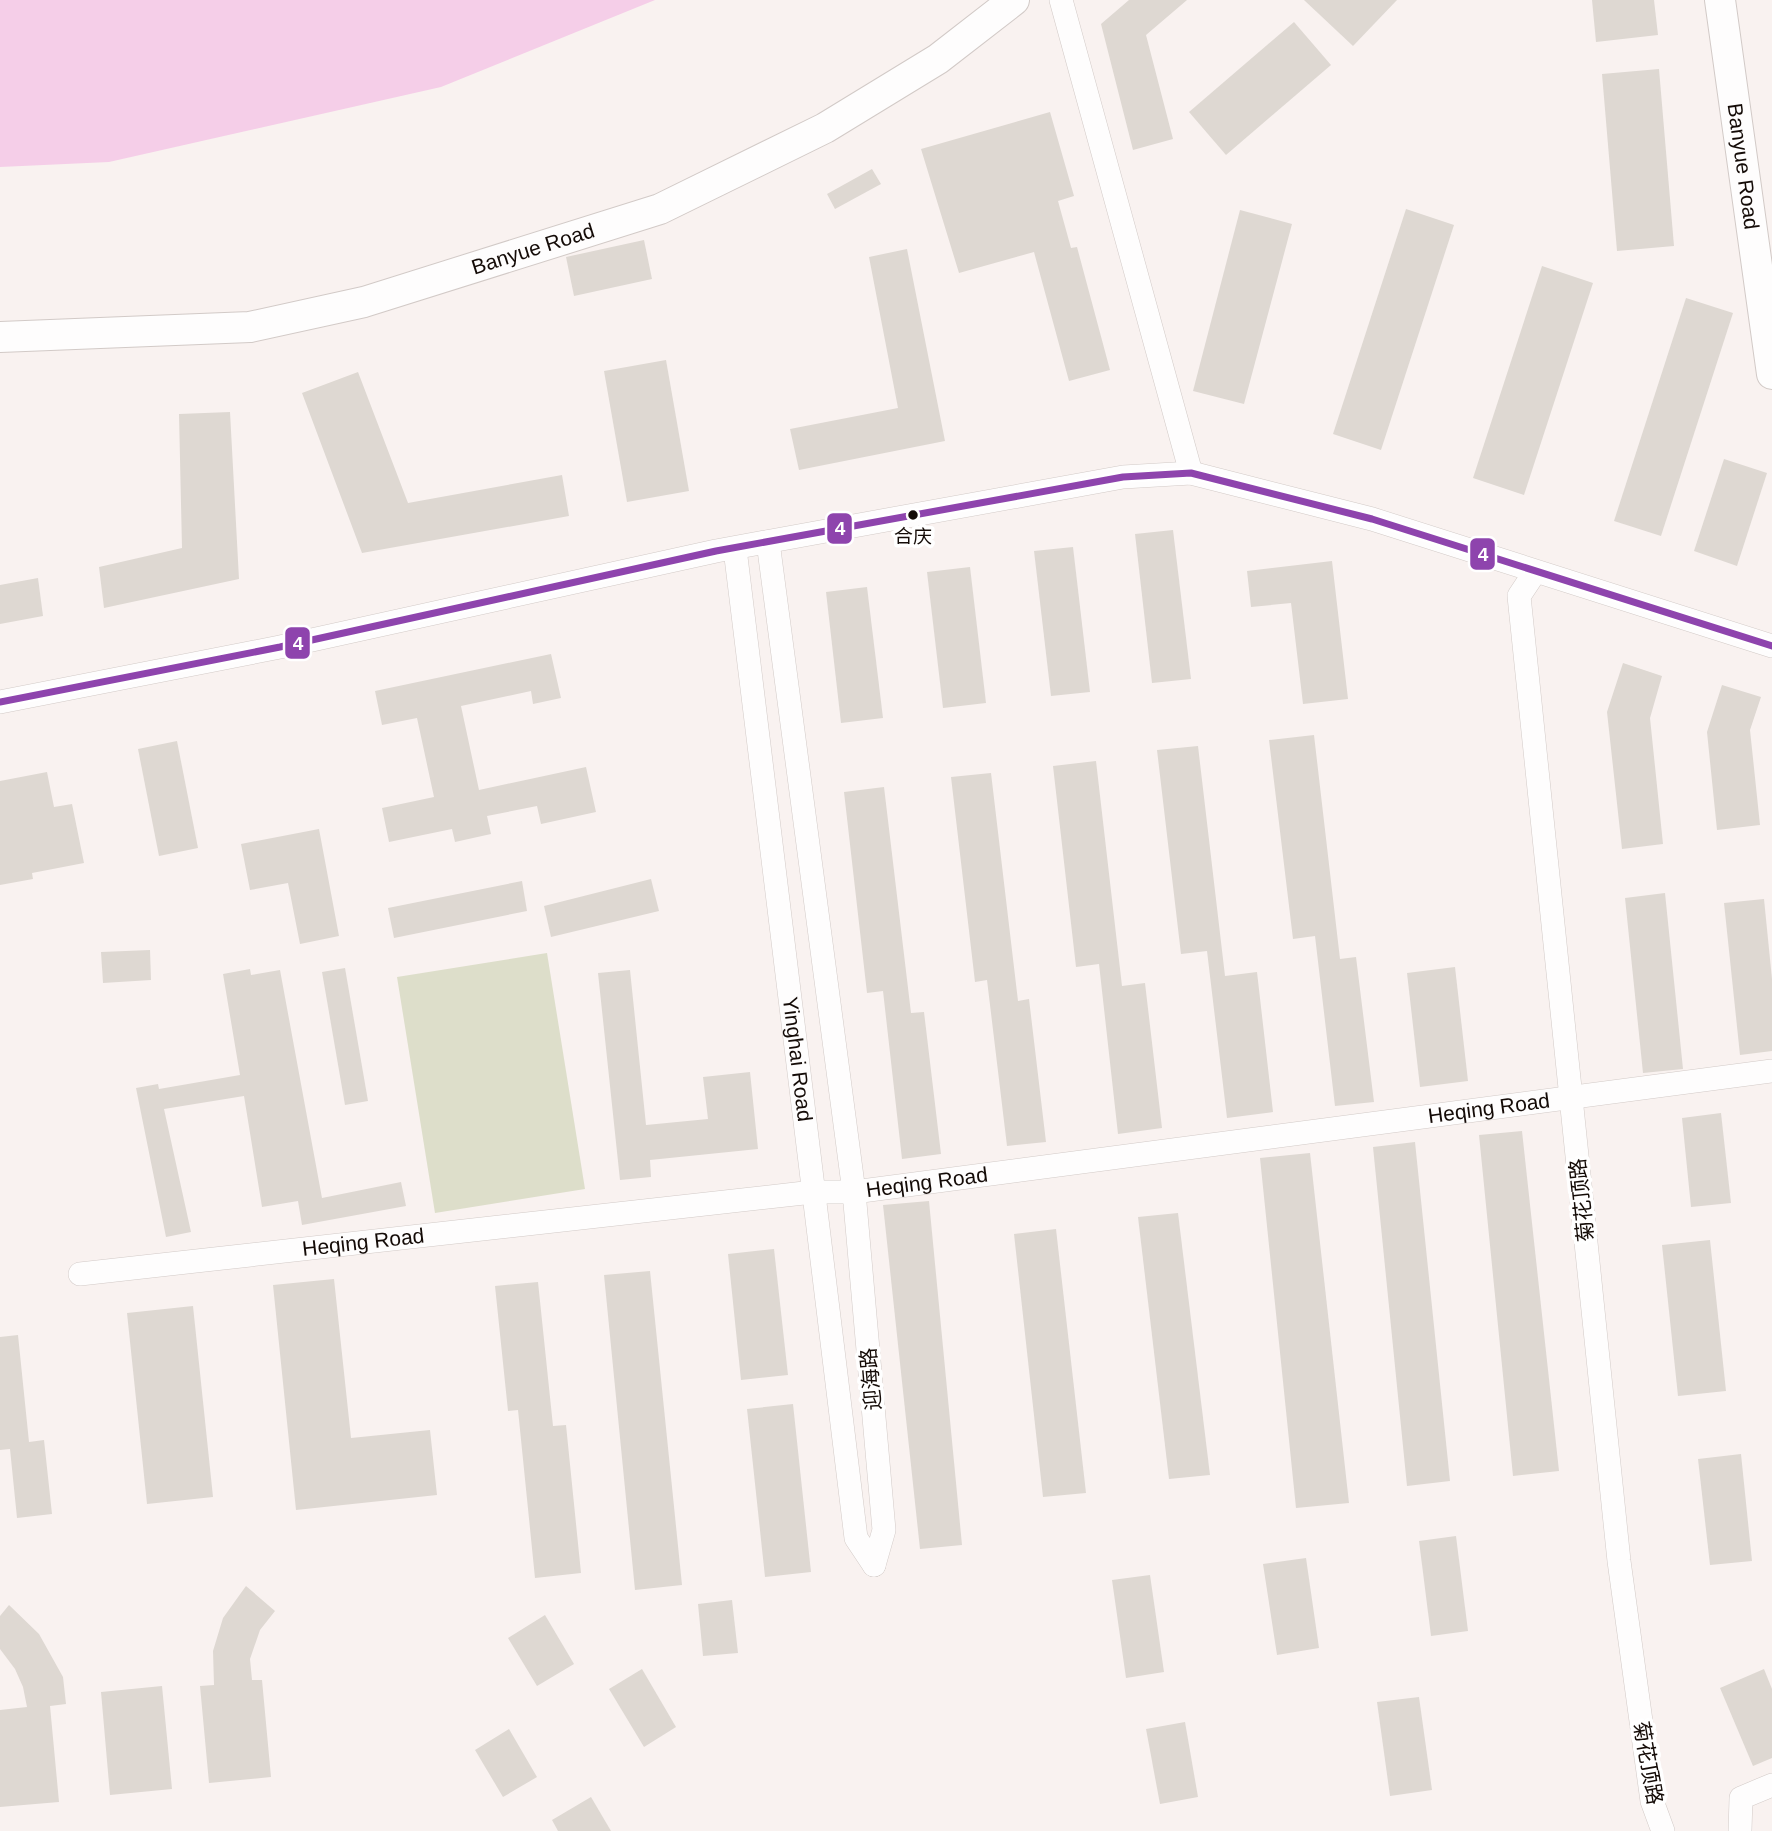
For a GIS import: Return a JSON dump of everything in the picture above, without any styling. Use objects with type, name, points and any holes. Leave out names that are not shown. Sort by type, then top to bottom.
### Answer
[{"type":"main road","name":"Banyue Road","points":[[0,337],[250,327],[364,302],[660,209],[825,128],[938,59],[1014,0]]},
{"type":"main road","name":"Banyue Road","points":[[1720,0],[1772,374]]},
{"type":"street","points":[[1061,0],[1191,473]]},
{"type":"street","points":[[0,702],[267,650],[768,542],[1124,477],[1191,473],[1372,519],[1772,646]]},
{"type":"street","name":"Yinghai Road","points":[[734,549],[856,1538],[874,1565],[884,1530],[854,1192],[768,542]]},
{"type":"street","name":"菊花顶路","points":[[1535,572],[1519,596],[1619,1561],[1652,1801],[1663,1831]]},
{"type":"street","name":"Heqing Road","points":[[80,1274],[813,1192],[854,1192],[1772,1071]]},
{"type":"street","points":[[1740,1831],[1741,1798],[1772,1785]]},
{"type":"green space","points":[[547,953],[585,1189],[435,1213],[397,977]]},
{"type":"shaded area","points":[[0,0],[655,0],[441,87],[109,162],[0,167]]},
{"type":"building","points":[[1129,0],[1187,0],[1146,35],[1173,139],[1133,150],[1101,24]]},
{"type":"building","points":[[1304,0],[1397,0],[1353,46]]},
{"type":"building","points":[[1592,0],[1654,0],[1658,35],[1596,42]]},
{"type":"building","points":[[1294,22],[1331,65],[1226,155],[1189,112]]},
{"type":"building","points":[[1659,69],[1674,246],[1617,251],[1602,74]]},
{"type":"building","points":[[1050,112],[1074,196],[1058,201],[1071,248],[1077,247],[1110,370],[1069,381],[1034,252],[959,273],[921,149]]},
{"type":"building","points":[[872,169],[881,184],[835,209],[827,194]]},
{"type":"building","points":[[1406,209],[1454,225],[1381,450],[1333,434]]},
{"type":"building","points":[[1240,210],[1292,224],[1244,404],[1193,391]]},
{"type":"building","points":[[644,240],[652,279],[574,296],[566,257]]},
{"type":"building","points":[[907,249],[945,441],[799,470],[790,429],[898,408],[869,257]]},
{"type":"building","points":[[1542,266],[1593,283],[1524,495],[1473,478]]},
{"type":"building","points":[[1686,298],[1733,313],[1661,536],[1614,521]]},
{"type":"building","points":[[666,360],[689,491],[627,502],[604,371]]},
{"type":"building","points":[[358,372],[408,503],[562,475],[569,516],[362,553],[302,393]]},
{"type":"building","points":[[230,412],[239,579],[104,608],[99,567],[182,548],[179,414]]},
{"type":"building","points":[[1724,459],[1767,473],[1737,566],[1694,551]]},
{"type":"building","points":[[1173,530],[1191,679],[1152,683],[1135,534]]},
{"type":"building","points":[[1073,547],[1090,692],[1051,696],[1034,551]]},
{"type":"building","points":[[1332,561],[1348,699],[1303,704],[1291,603],[1251,607],[1247,571]]},
{"type":"building","points":[[970,567],[986,703],[943,708],[927,572]]},
{"type":"building","points":[[38,578],[43,616],[0,624],[0,585]]},
{"type":"building","points":[[867,587],[883,718],[841,723],[826,592]]},
{"type":"building","points":[[551,654],[561,698],[533,704],[531,691],[461,706],[479,790],[586,767],[596,812],[541,824],[537,806],[487,816],[491,834],[455,842],[452,829],[389,842],[382,808],[434,797],[417,718],[382,725],[375,691]]},
{"type":"building","points":[[1623,663],[1662,676],[1650,718],[1663,844],[1622,849],[1607,712]]},
{"type":"building","points":[[1722,685],[1761,697],[1750,730],[1760,825],[1717,830],[1707,732]]},
{"type":"building","points":[[1314,735],[1340,959],[1356,957],[1374,1102],[1335,1106],[1315,936],[1293,939],[1269,740]]},
{"type":"building","points":[[177,741],[198,848],[159,856],[138,749]]},
{"type":"building","points":[[1198,746],[1225,976],[1257,972],[1273,1112],[1227,1118],[1207,951],[1181,954],[1157,750]]},
{"type":"building","points":[[1096,761],[1122,986],[1145,983],[1162,1128],[1118,1134],[1099,964],[1076,967],[1053,766]]},
{"type":"building","points":[[47,772],[54,807],[72,804],[84,863],[32,873],[33,879],[0,885],[0,781]]},
{"type":"building","points":[[991,773],[1018,1001],[1029,999],[1046,1142],[1007,1146],[987,980],[975,982],[951,777]]},
{"type":"building","points":[[884,787],[911,1013],[924,1012],[941,1154],[902,1159],[883,991],[867,993],[844,792]]},
{"type":"building","points":[[319,829],[339,936],[300,944],[288,883],[250,890],[241,844]]},
{"type":"building","points":[[651,879],[659,911],[551,937],[544,906]]},
{"type":"building","points":[[522,881],[527,911],[394,938],[388,908]]},
{"type":"building","points":[[1665,893],[1683,1069],[1643,1073],[1625,898]]},
{"type":"building","points":[[1764,899],[1772,979],[1772,1051],[1740,1055],[1724,903]]},
{"type":"building","points":[[150,950],[151,980],[103,983],[101,952]]},
{"type":"building","points":[[1455,967],[1468,1081],[1420,1087],[1407,973]]},
{"type":"building","points":[[345,968],[368,1101],[345,1105],[322,972]]},
{"type":"building","points":[[250,969],[251,975],[280,970],[322,1198],[401,1182],[406,1206],[302,1225],[298,1201],[262,1207],[244,1096],[164,1109],[191,1232],[166,1237],[136,1088],[158,1084],[159,1089],[240,1075],[223,974]]},
{"type":"building","points":[[630,970],[646,1125],[708,1119],[703,1077],[750,1072],[758,1149],[650,1160],[651,1177],[620,1180],[598,973]]},
{"type":"building","points":[[1721,1113],[1731,1203],[1691,1207],[1682,1118]]},
{"type":"building","points":[[1522,1131],[1559,1471],[1513,1476],[1479,1135]]},
{"type":"building","points":[[1415,1142],[1450,1481],[1407,1486],[1373,1147]]},
{"type":"building","points":[[1310,1153],[1349,1503],[1296,1508],[1260,1158]]},
{"type":"building","points":[[929,1201],[962,1545],[920,1549],[883,1205]]},
{"type":"building","points":[[1178,1213],[1210,1475],[1169,1479],[1138,1217]]},
{"type":"building","points":[[1056,1229],[1086,1493],[1043,1497],[1014,1234]]},
{"type":"building","points":[[1710,1240],[1726,1391],[1678,1396],[1662,1245]]},
{"type":"building","points":[[774,1249],[788,1375],[741,1380],[728,1254]]},
{"type":"building","points":[[650,1271],[682,1585],[635,1590],[604,1275]]},
{"type":"building","points":[[334,1279],[351,1438],[430,1430],[437,1495],[296,1510],[273,1285]]},
{"type":"building","points":[[538,1282],[553,1426],[566,1425],[581,1573],[535,1578],[518,1410],[508,1411],[495,1286]]},
{"type":"building","points":[[193,1306],[213,1497],[147,1504],[127,1313]]},
{"type":"building","points":[[18,1335],[29,1442],[44,1440],[52,1514],[17,1518],[10,1449],[0,1450],[0,1337]]},
{"type":"building","points":[[793,1404],[811,1572],[765,1577],[747,1409]]},
{"type":"building","points":[[1741,1454],[1752,1561],[1710,1565],[1698,1459]]},
{"type":"building","points":[[1456,1536],[1468,1631],[1431,1636],[1419,1541]]},
{"type":"building","points":[[1306,1558],[1319,1648],[1277,1655],[1263,1564]]},
{"type":"building","points":[[1150,1575],[1164,1672],[1126,1678],[1112,1580]]},
{"type":"building","points":[[246,1586],[275,1611],[260,1630],[250,1659],[252,1680],[262,1680],[271,1777],[209,1783],[200,1686],[214,1685],[213,1651],[223,1618]]},
{"type":"building","points":[[732,1600],[738,1653],[703,1656],[698,1604]]},
{"type":"building","points":[[9,1605],[39,1634],[63,1677],[66,1704],[50,1706],[59,1802],[0,1807],[0,1710],[27,1707],[23,1687],[15,1669],[0,1649],[0,1616]]},
{"type":"building","points":[[545,1615],[574,1664],[537,1686],[508,1638]]},
{"type":"building","points":[[642,1669],[676,1727],[644,1747],[609,1689]]},
{"type":"building","points":[[1764,1669],[1772,1689],[1772,1758],[1753,1766],[1720,1688]]},
{"type":"building","points":[[162,1686],[172,1789],[110,1795],[101,1692]]},
{"type":"building","points":[[1419,1697],[1432,1790],[1390,1796],[1377,1702]]},
{"type":"building","points":[[1185,1722],[1198,1797],[1160,1804],[1146,1729]]},
{"type":"building","points":[[509,1729],[537,1777],[503,1797],[475,1750]]},
{"type":"building","points":[[591,1797],[611,1831],[558,1831],[552,1820]]},
{"type":"transit line","name":"4","points":[[0,702],[280,647],[716,551],[1123,477],[1191,473],[1372,519],[1772,646]]},
{"type":"place","name":"合庆","points":[[913,515]]}]
